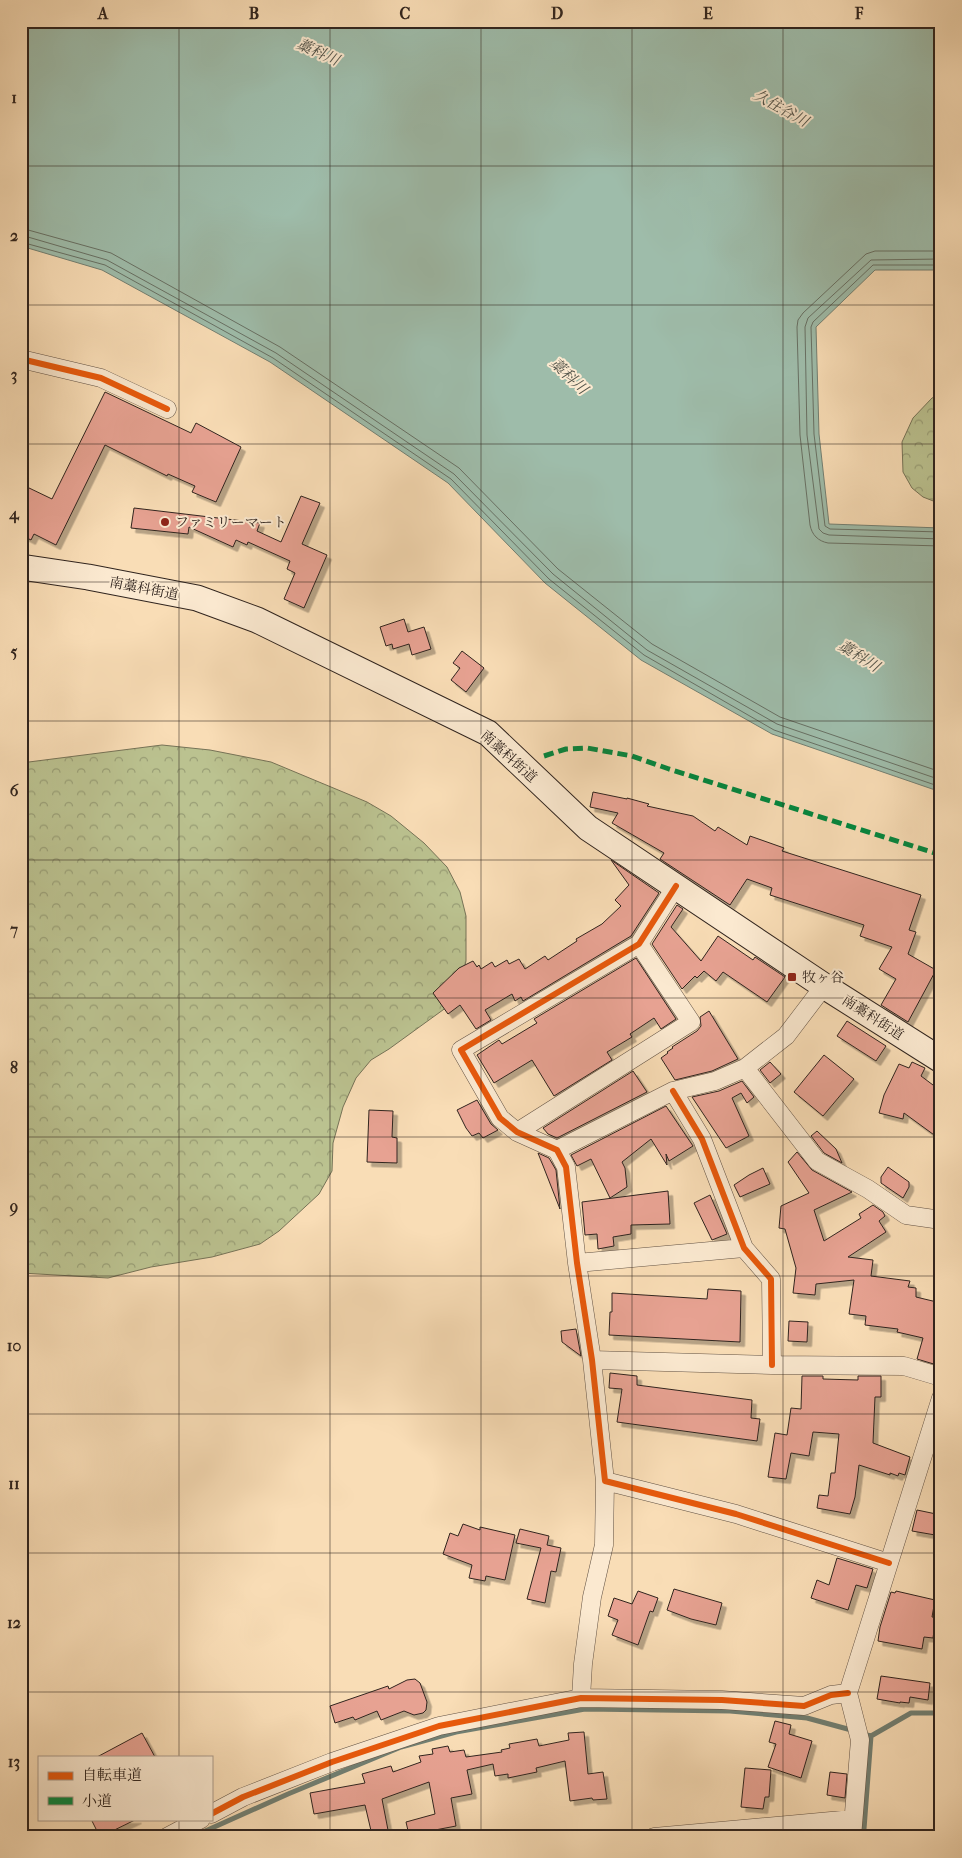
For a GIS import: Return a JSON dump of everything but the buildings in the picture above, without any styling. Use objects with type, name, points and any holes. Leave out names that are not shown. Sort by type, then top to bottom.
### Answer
[{"type":"main road","name":"南藁科街道","points":[[21,567],[88,577],[197,598],[266,624],[488,733],[588,828],[824,986],[941,1060]]},
{"type":"street","points":[[21,359],[101,378],[167,409]]},
{"type":"street","points":[[581,1698],[583,1664],[592,1597],[604,1544],[606,1481],[566,1166],[556,1150],[517,1132],[500,1118],[461,1050],[639,944],[676,886]]},
{"type":"street","points":[[517,1132],[691,1022],[639,944]]},
{"type":"street","points":[[556,1150],[673,1091],[715,1081],[745,1068],[786,1036],[824,986]]},
{"type":"street","points":[[745,1068],[817,1161],[868,1189],[906,1215],[941,1220]]},
{"type":"street","points":[[673,1091],[702,1139],[744,1248],[771,1279],[772,1365]]},
{"type":"street","points":[[577,1263],[744,1248]]},
{"type":"street","points":[[592,1360],[772,1365],[904,1366],[941,1377]]},
{"type":"street","points":[[654,1837],[852,1828],[860,1740],[848,1693],[941,1398]]},
{"type":"street","points":[[606,1481],[736,1514],[889,1563]]},
{"type":"street","points":[[212,1814],[243,1798],[332,1762],[439,1726],[581,1698],[722,1700],[804,1706],[831,1695],[848,1693]]},
{"type":"street","points":[[168,1837],[199,1820]]},
{"type":"green space","points":[[941,394],[941,504],[923,497],[912,488],[903,472],[902,442],[913,418],[932,398]]},
{"type":"green space","points":[[162,745],[210,750],[271,762],[367,802],[391,816],[424,843],[447,867],[460,892],[466,916],[466,961],[460,985],[447,1007],[371,1060],[356,1078],[343,1107],[333,1143],[332,1171],[319,1194],[279,1231],[260,1244],[212,1257],[151,1267],[108,1278],[21,1273],[21,763]]},
{"type":"water","points":[[21,21],[941,21],[941,270],[875,270],[816,327],[819,434],[829,524],[941,528],[941,792],[772,734],[641,660],[545,583],[448,483],[270,362],[102,270],[21,246]]},
{"type":"waterway","points":[[192,1837],[288,1794],[401,1747],[456,1732],[585,1709],[730,1711],[807,1718],[855,1731]]},
{"type":"waterway","points":[[863,1734],[871,1736],[911,1713],[941,1713]]},
{"type":"waterway","points":[[861,1837],[864,1829],[871,1736]]},
{"type":"marked path","points":[[544,756],[566,749],[587,748],[632,756],[941,855]]},
{"type":"cycle path","points":[[21,359],[101,378],[167,409]]},
{"type":"cycle path","points":[[676,886],[639,944],[461,1050],[500,1118],[517,1132],[557,1150],[566,1167],[577,1263],[592,1360],[605,1481],[736,1514],[889,1563]]},
{"type":"cycle path","points":[[673,1091],[702,1139],[744,1248],[771,1279],[772,1365]]},
{"type":"cycle path","points":[[212,1813],[243,1797],[332,1762],[439,1726],[581,1698],[722,1700],[804,1706],[831,1695],[848,1693]]},
{"type":"place","name":"ファミリーマート","points":[[165,522]]},
{"type":"place","name":"牧ヶ谷","points":[[792,977]]},
{"type":"water label","name":"藁科川","points":[[318,52]]},
{"type":"water label","name":"久住谷川","points":[[781,108]]},
{"type":"water label","name":"藁科川","points":[[569,376]]},
{"type":"water label","name":"藁科川","points":[[859,656]]}]
